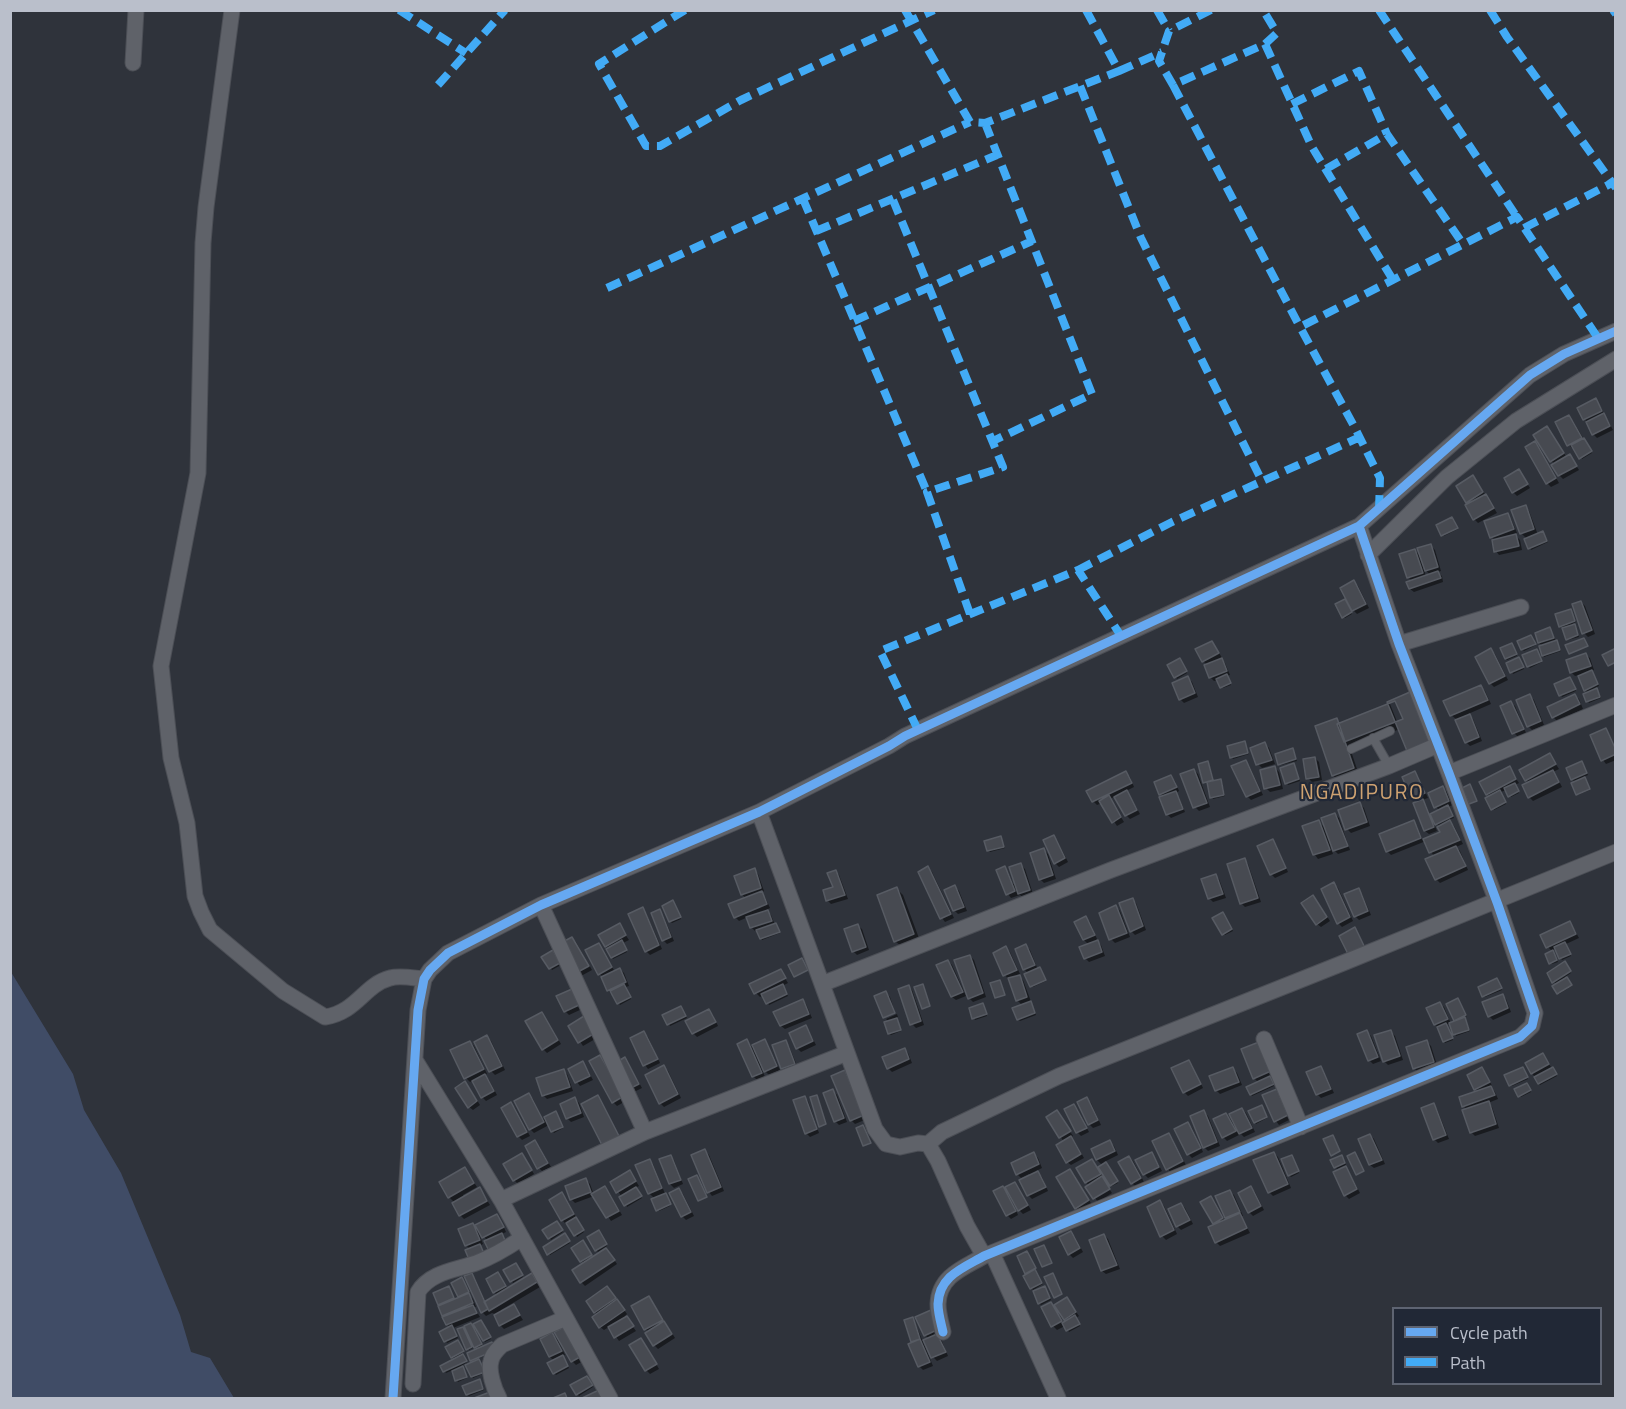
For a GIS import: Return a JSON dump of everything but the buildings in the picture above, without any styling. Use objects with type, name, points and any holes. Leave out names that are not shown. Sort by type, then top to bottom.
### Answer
[{"type":"street","points":[[133,63],[136,10]]},
{"type":"street","points":[[232,10],[204,234],[198,473],[161,666],[171,758],[187,823],[195,896],[210,930],[283,991],[325,1017],[337,1015],[348,1009],[379,982],[392,977],[424,980]]},
{"type":"street","points":[[393,1398],[418,1010],[424,980],[430,970],[448,953],[540,905],[759,812],[918,730],[1359,526],[1530,375],[1564,354],[1616,331]]},
{"type":"street","points":[[1368,555],[1448,477],[1516,421],[1616,359]]},
{"type":"street","points":[[942,1332],[938,1304],[949,1276],[988,1254],[1520,1037],[1532,1026],[1535,1013],[1498,906],[1399,644],[1359,526]]},
{"type":"street","points":[[1399,644],[1521,607]]},
{"type":"street","points":[[1449,773],[1616,705]]},
{"type":"street","points":[[822,984],[1110,870],[1389,766],[1438,745]]},
{"type":"street","points":[[759,812],[875,1129],[886,1144],[900,1147],[918,1143],[928,1144],[942,1132],[1059,1076],[1498,906],[1616,852]]},
{"type":"street","points":[[540,905],[645,1132]]},
{"type":"street","points":[[1264,1039],[1301,1127]]},
{"type":"street","points":[[501,1200],[645,1132],[847,1053]]},
{"type":"street","points":[[415,1060],[501,1200],[610,1398]]},
{"type":"street","points":[[928,1144],[967,1226],[988,1254],[1058,1398]]},
{"type":"street","points":[[413,1384],[418,1292],[422,1285],[436,1276],[496,1255],[522,1238]]},
{"type":"street","points":[[499,1398],[491,1371],[491,1360],[495,1352],[502,1345],[566,1318]]},
{"type":"lane","points":[[1350,748],[1390,731]]},
{"type":"lane","points":[[1373,738],[1389,766]]},
{"type":"water","points":[[11,972],[73,1074],[84,1110],[121,1173],[180,1315],[191,1352],[210,1358],[234,1398],[11,1398]]},
{"type":"marked path","points":[[399,10],[466,53]]},
{"type":"marked path","points":[[438,85],[505,10]]},
{"type":"marked path","points":[[685,10],[599,64],[646,146],[660,146],[741,100],[934,10]]},
{"type":"marked path","points":[[905,10],[970,122],[985,123],[1119,71]]},
{"type":"marked path","points":[[1086,10],[1119,71],[1162,52]]},
{"type":"marked path","points":[[1157,10],[1169,31]]},
{"type":"marked path","points":[[1211,10],[1169,31],[1159,61],[1173,85],[1265,44],[1277,33],[1263,10]]},
{"type":"marked path","points":[[1379,10],[1517,217]]},
{"type":"marked path","points":[[1490,10],[1616,188]]},
{"type":"marked path","points":[[1613,10],[1616,14]]},
{"type":"marked path","points":[[1265,44],[1312,147],[1393,280]]},
{"type":"marked path","points":[[1292,104],[1359,71],[1387,134]]},
{"type":"marked path","points":[[1173,85],[1300,327]]},
{"type":"marked path","points":[[1080,86],[1141,238],[1262,481]]},
{"type":"marked path","points":[[607,288],[970,122]]},
{"type":"marked path","points":[[985,123],[1092,394],[993,441]]},
{"type":"marked path","points":[[1326,169],[1387,134],[1463,244]]},
{"type":"marked path","points":[[816,231],[997,155]]},
{"type":"marked path","points":[[1524,228],[1612,183]]},
{"type":"marked path","points":[[803,199],[927,492]]},
{"type":"marked path","points":[[893,200],[1003,467],[927,492],[970,614]]},
{"type":"marked path","points":[[1379,510],[1380,478],[1300,327],[1517,217],[1598,338]]},
{"type":"marked path","points":[[854,321],[1032,241]]},
{"type":"marked path","points":[[1078,570],[1172,522],[1360,437]]},
{"type":"marked path","points":[[918,730],[880,651],[1078,570],[1121,636]]},
{"type":"cycle path","points":[[393,1398],[418,1010],[424,979],[448,953],[541,905],[759,812],[905,736],[1359,526],[1530,375],[1564,354],[1616,331]]},
{"type":"cycle path","points":[[943,1332],[938,1304],[943,1286],[960,1269],[984,1256],[1520,1037],[1532,1026],[1535,1013],[1498,905],[1399,644],[1359,526]]},
{"type":"district","name":"NGADIPURO","points":[[1362,794]]}]
